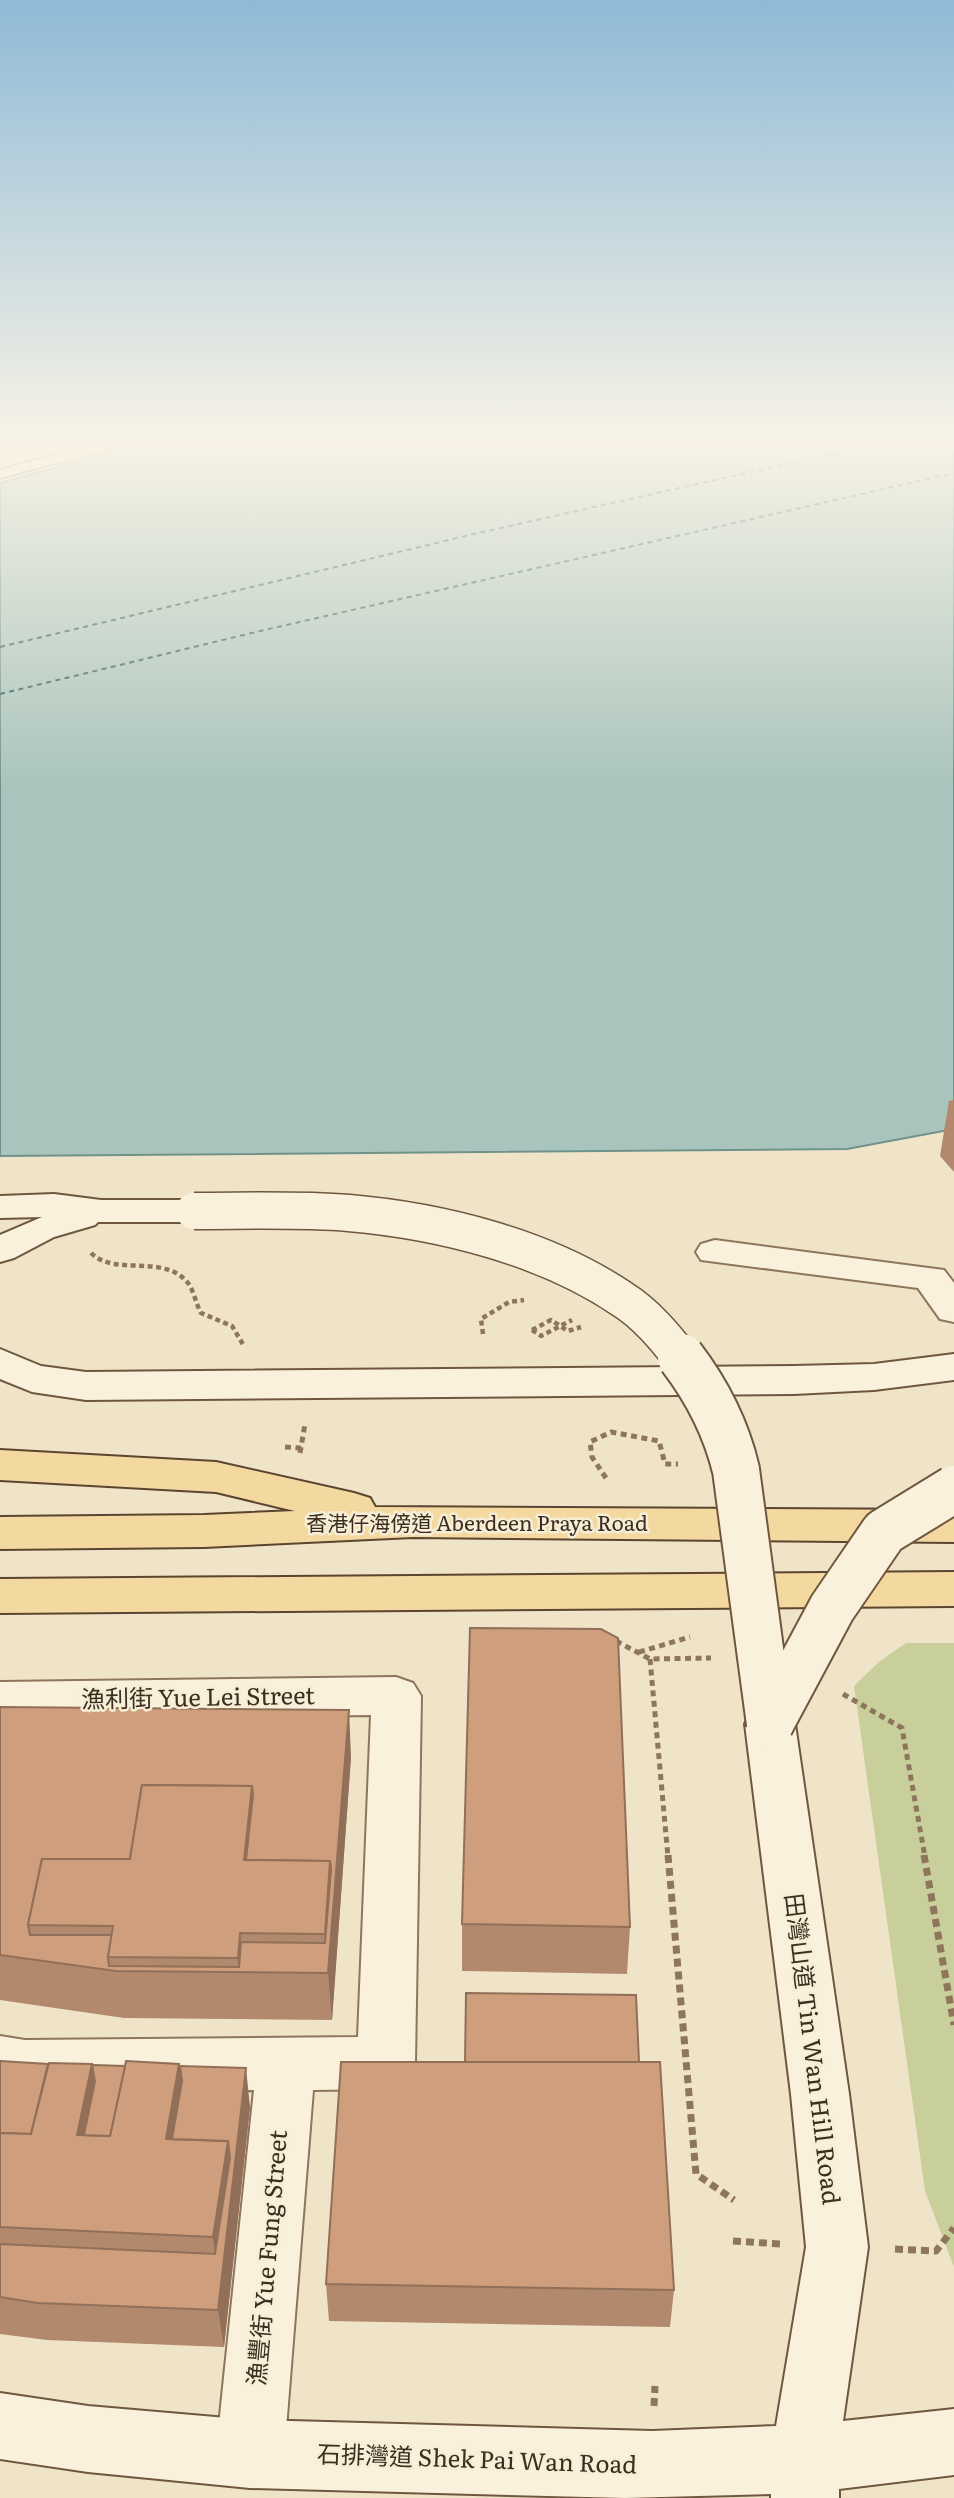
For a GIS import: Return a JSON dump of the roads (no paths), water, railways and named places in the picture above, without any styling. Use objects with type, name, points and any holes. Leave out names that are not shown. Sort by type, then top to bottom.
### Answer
[{"type":"main road","points":[[0,1207],[54,1205],[101,1229]]},
{"type":"main road","name":"田灣山道 Tin Wan Hill Road","points":[[101,1229],[194,1211],[366,1215],[425,1224],[537,1258],[576,1273],[625,1300],[671,1344],[713,1407],[731,1450],[739,1487],[801,1969],[820,2094],[837,2247],[804,2479]]},
{"type":"main road","points":[[0,1250],[41,1229],[101,1229]]},
{"type":"main road","points":[[715,1252],[930,1278],[954,1311]]},
{"type":"main road","points":[[0,1362],[32,1378],[86,1387],[794,1380],[874,1377],[954,1367]]},
{"type":"main road","points":[[0,1465],[216,1477],[413,1521]]},
{"type":"main road","points":[[770,1724],[832,1608],[884,1532],[954,1489]]},
{"type":"main road","name":"香港仔海傍道 Aberdeen Praya Road","points":[[0,1533],[204,1531],[413,1521],[954,1526]]},
{"type":"main road","points":[[0,1597],[954,1589]]},
{"type":"main road","name":"漁利街 Yue Lei Street","points":[[0,1701],[396,1696],[386,2063],[286,2063]]},
{"type":"main road","points":[[0,2062],[26,2066],[286,2063]]},
{"type":"main road","name":"漁豐街 Yue Fung Street","points":[[250,2454],[286,2063]]},
{"type":"main road","name":"石排灣道 Shek Pai Wan Road","points":[[0,2426],[88,2439],[250,2454],[652,2465],[804,2479],[954,2442]]},
{"type":"water","points":[[0,557],[954,557],[954,1129],[847,1149],[0,1156]]}]
